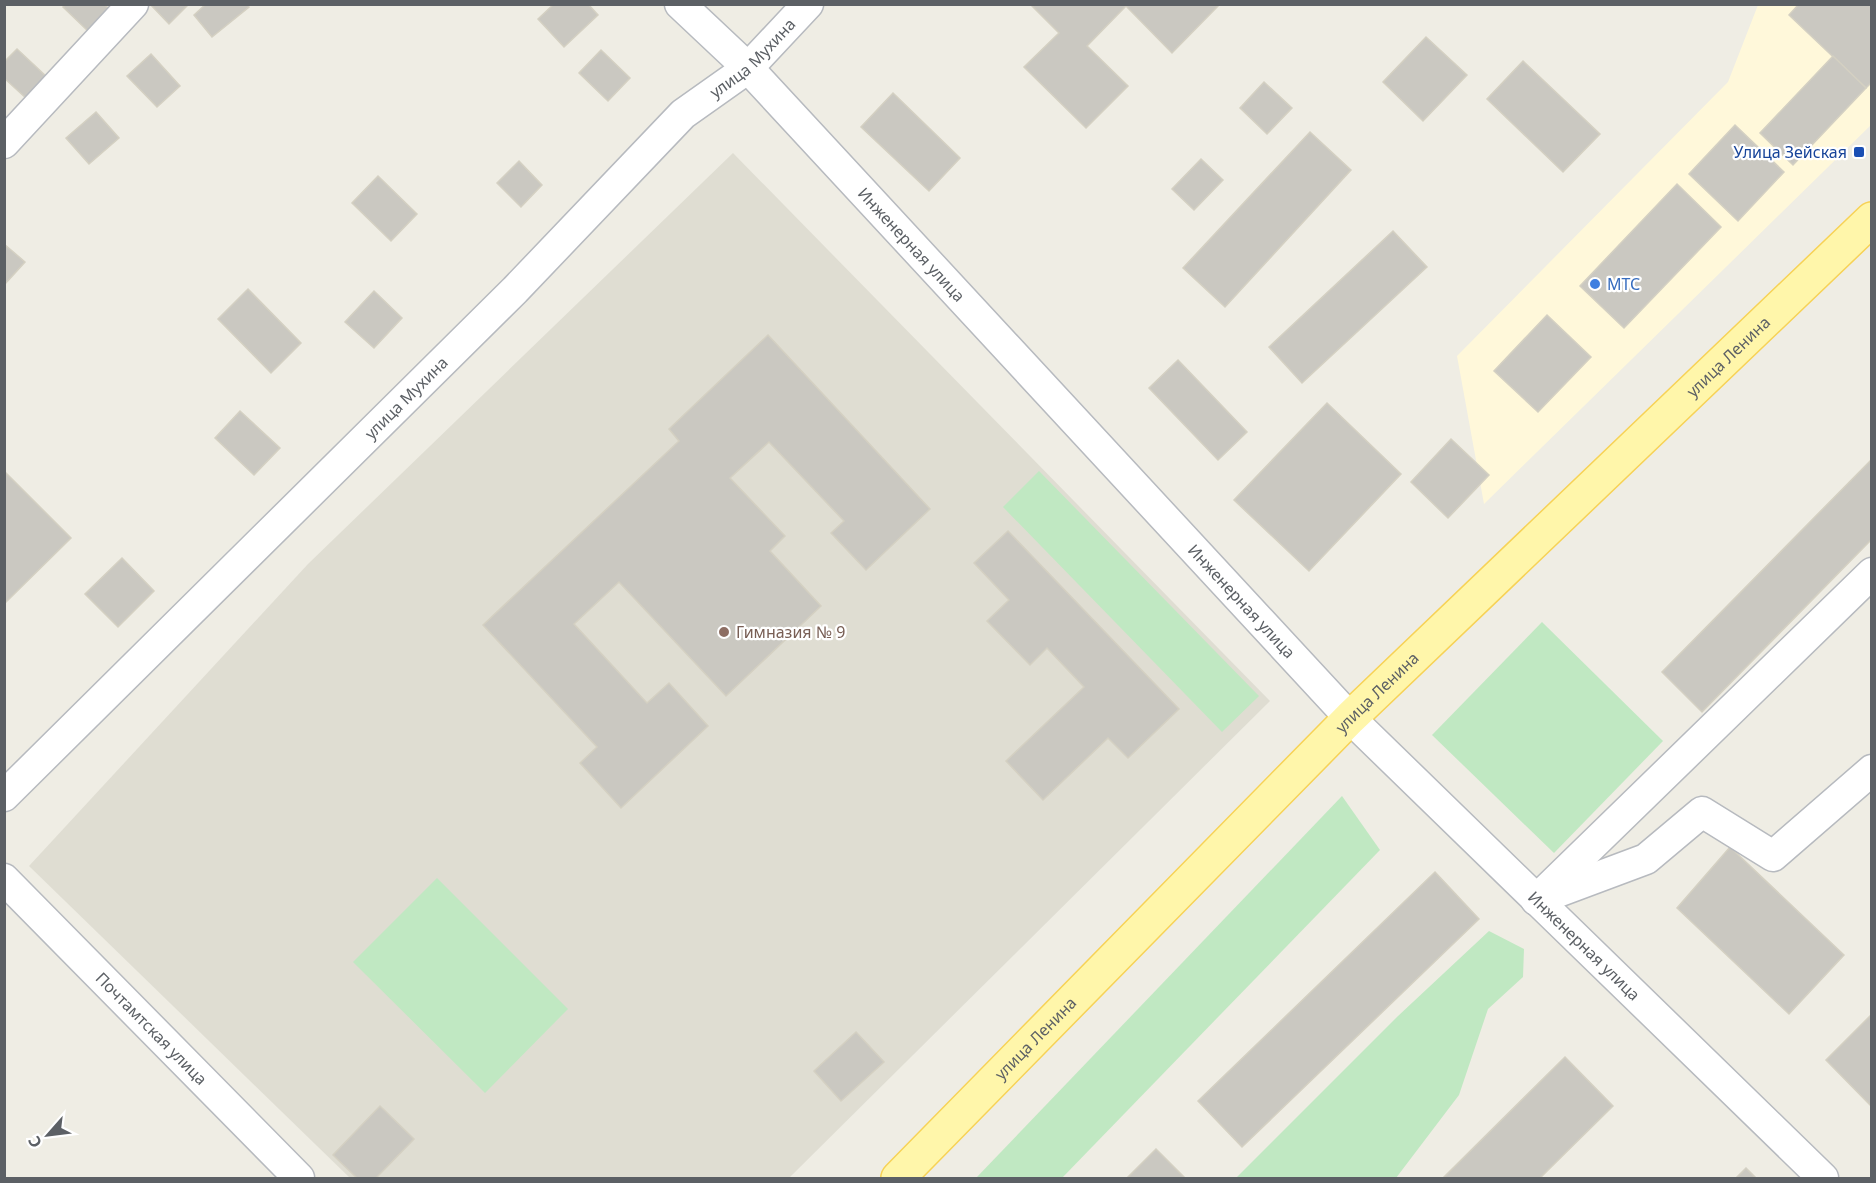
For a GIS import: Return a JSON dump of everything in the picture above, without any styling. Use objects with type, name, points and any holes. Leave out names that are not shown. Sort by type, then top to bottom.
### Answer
[{"type":"main road","name":"улица Ленина","points":[[898,1179],[1350,718],[1872,219]]},
{"type":"street","points":[[4,143],[134,4]]},
{"type":"street","name":"Инженерная улица","points":[[680,4],[748,68],[1350,718],[1823,1179]]},
{"type":"street","name":"улица Мухина","points":[[4,796],[514,290],[683,114],[748,68],[808,4]]},
{"type":"street","points":[[1536,900],[1872,573]]},
{"type":"street","points":[[1536,900],[1646,859],[1702,812],[1773,856],[1872,770]]},
{"type":"street","name":"Почтамтская улица","points":[[4,879],[299,1179]]},
{"type":"shaded area","points":[[1758,5],[1871,5],[1871,125],[1484,504],[1457,356],[1728,82]]},
{"type":"shaded area","name":"Гимназия № 9","points":[[733,153],[1270,701],[789,1178],[350,1178],[29,866],[308,564]]},
{"type":"green space","points":[[1039,471],[1259,696],[1222,732],[1003,507]]},
{"type":"green space","points":[[1542,622],[1663,741],[1554,853],[1432,735]]},
{"type":"green space","points":[[1342,796],[1380,850],[1062,1178],[976,1178]]},
{"type":"green space","points":[[437,878],[568,1009],[485,1093],[353,962]]},
{"type":"green space","points":[[1489,931],[1524,949],[1523,977],[1488,1009],[1459,1095],[1396,1178],[1236,1178],[1398,1016]]},
{"type":"building","points":[[66,4],[104,4],[111,11],[90,33],[63,7]]},
{"type":"building","points":[[150,4],[188,4],[188,5],[169,24]]},
{"type":"building","points":[[206,4],[247,4],[249,7],[212,37],[194,15]]},
{"type":"building","points":[[554,4],[588,4],[598,15],[564,47],[538,19]]},
{"type":"building","points":[[1030,4],[1220,4],[1172,53],[1126,6],[1087,46],[1128,86],[1086,128],[1024,67],[1059,33]]},
{"type":"building","points":[[1799,4],[1872,4],[1872,82],[1866,88],[1789,15]]},
{"type":"building","points":[[1426,37],[1467,75],[1423,121],[1383,82]]},
{"type":"building","points":[[17,49],[48,78],[27,99],[4,78],[4,62]]},
{"type":"building","points":[[601,50],[630,78],[608,101],[579,73]]},
{"type":"building","points":[[151,54],[180,86],[157,107],[127,76]]},
{"type":"building","points":[[1833,56],[1866,88],[1793,165],[1760,133]]},
{"type":"building","points":[[1523,61],[1600,134],[1563,172],[1487,99]]},
{"type":"building","points":[[1264,82],[1292,108],[1267,134],[1240,108]]},
{"type":"building","points":[[893,93],[960,158],[929,191],[861,127]]},
{"type":"building","points":[[96,112],[119,138],[89,164],[66,138]]},
{"type":"building","points":[[1735,125],[1784,172],[1738,221],[1689,174]]},
{"type":"building","points":[[1310,132],[1351,170],[1225,307],[1183,268]]},
{"type":"building","points":[[1201,159],[1223,180],[1194,210],[1172,189]]},
{"type":"building","points":[[519,161],[542,185],[521,207],[497,183]]},
{"type":"building","points":[[378,176],[417,214],[391,241],[352,203]]},
{"type":"building","points":[[1677,184],[1721,227],[1624,328],[1580,286]]},
{"type":"building","points":[[1393,231],[1427,267],[1302,383],[1269,347]]},
{"type":"building","points":[[4,244],[25,262],[4,285]]},
{"type":"building","points":[[248,289],[301,343],[271,373],[218,319]]},
{"type":"building","points":[[374,291],[402,318],[374,348],[345,322]]},
{"type":"building","points":[[1547,315],[1591,357],[1538,412],[1494,371]]},
{"type":"building","points":[[768,335],[930,509],[866,570],[831,533],[844,521],[769,442],[730,478],[785,536],[770,551],[821,606],[726,696],[619,582],[574,624],[647,703],[669,683],[708,726],[621,808],[580,763],[597,747],[483,625],[679,441],[669,429]]},
{"type":"building","points":[[1178,360],[1247,432],[1218,460],[1149,388]]},
{"type":"building","points":[[1327,403],[1401,474],[1309,571],[1234,500]]},
{"type":"building","points":[[240,411],[280,448],[254,475],[215,438]]},
{"type":"building","points":[[1451,439],[1489,475],[1448,518],[1411,482]]},
{"type":"building","points":[[1872,459],[1872,539],[1702,712],[1662,672]]},
{"type":"building","points":[[4,472],[71,538],[4,604]]},
{"type":"building","points":[[1008,531],[1179,709],[1128,758],[1108,738],[1043,800],[1006,761],[1084,687],[1047,648],[1030,665],[987,621],[1009,600],[974,563]]},
{"type":"building","points":[[122,558],[154,591],[118,627],[85,594]]},
{"type":"building","points":[[1730,847],[1844,955],[1789,1014],[1677,908]]},
{"type":"building","points":[[1435,872],[1479,919],[1242,1147],[1198,1101]]},
{"type":"building","points":[[1872,1014],[1872,1105],[1871,1106],[1826,1060]]},
{"type":"building","points":[[856,1032],[884,1062],[841,1101],[814,1071]]},
{"type":"building","points":[[1565,1057],[1613,1106],[1540,1178],[1443,1178]]},
{"type":"building","points":[[380,1106],[414,1139],[376,1178],[357,1178],[333,1155]]},
{"type":"building","points":[[1156,1149],[1185,1178],[1127,1178]]},
{"type":"building","points":[[1746,1168],[1756,1178],[1736,1178]]},
{"type":"place","name":"Улица Зейская","points":[[1859,152]]},
{"type":"place","name":"МТС","points":[[1595,284]]},
{"type":"place","name":"Гимназия № 9","points":[[724,632]]}]
